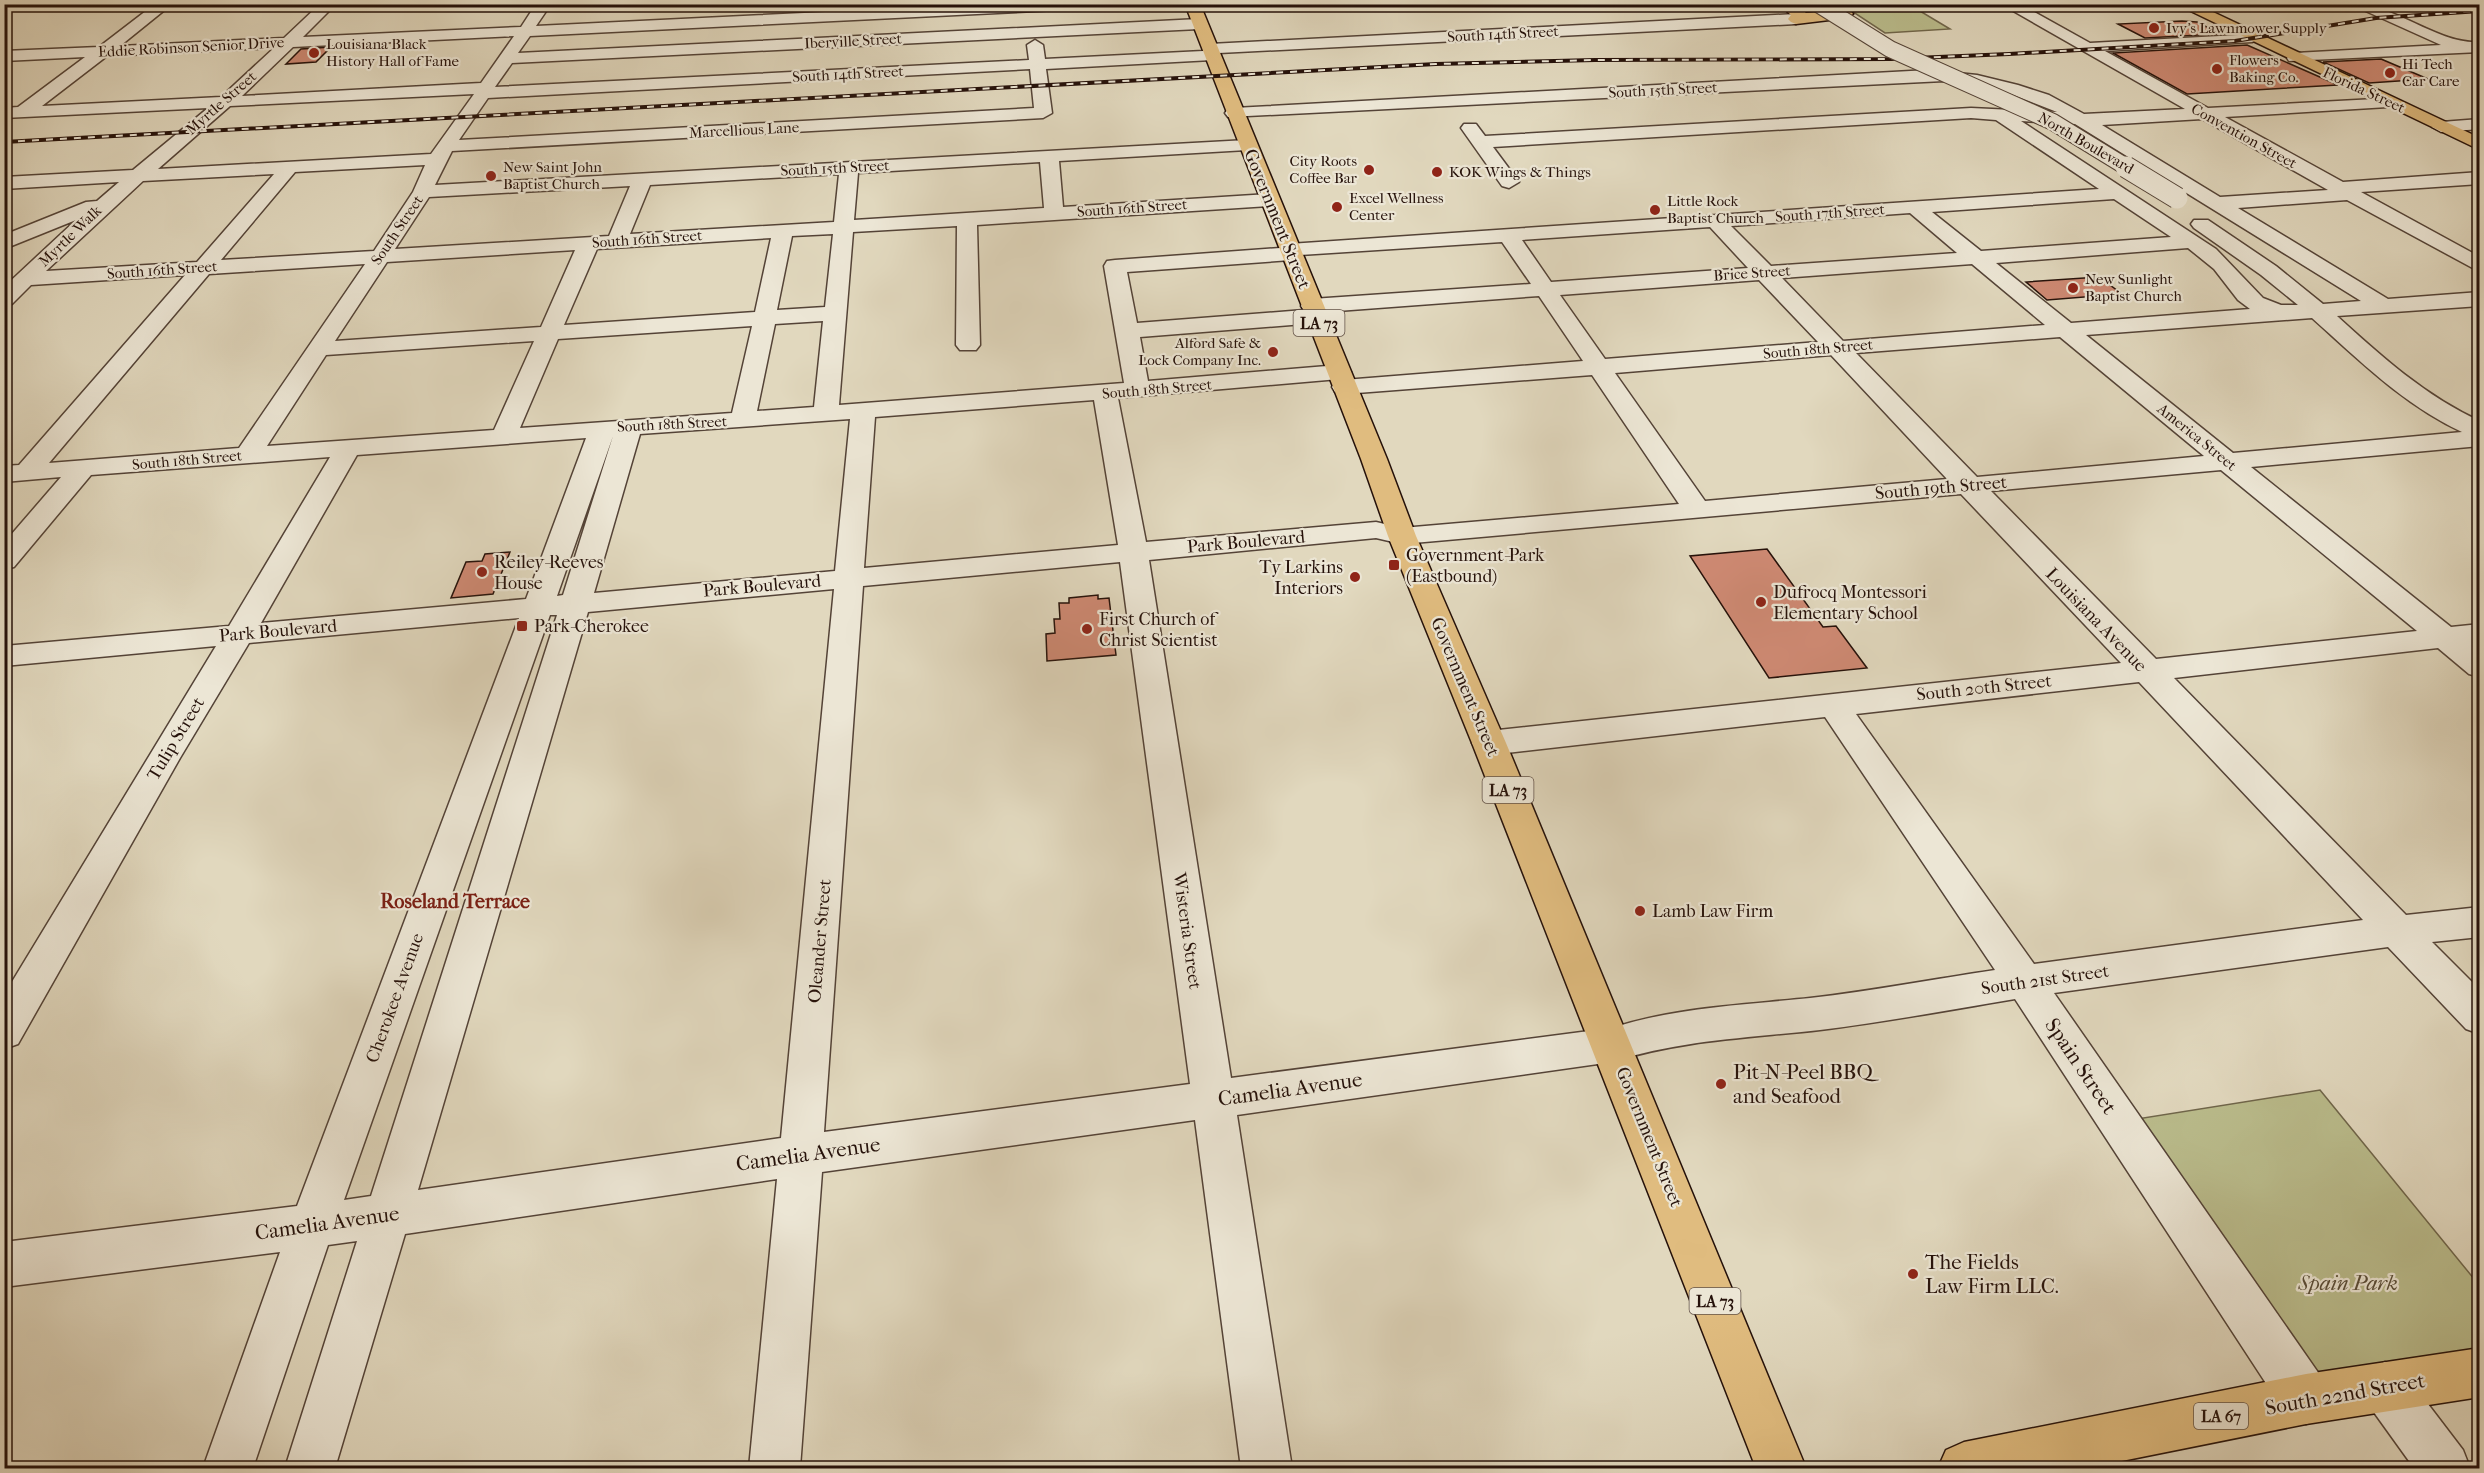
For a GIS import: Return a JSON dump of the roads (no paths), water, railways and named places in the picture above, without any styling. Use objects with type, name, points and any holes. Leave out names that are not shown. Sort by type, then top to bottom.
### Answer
[{"type":"main road","name":"Government Street","points":[[1192,4],[1342,379],[1402,536],[1612,1045],[1781,1468]]},
{"type":"main road","points":[[1786,4],[1800,15],[1800,12],[1846,14],[1836,4]]},
{"type":"main road","name":"Florida Street","points":[[2183,4],[2480,145]]},
{"type":"main road","name":"South 22nd Street","points":[[1964,1468],[2026,1462],[2306,1399],[2480,1372]]},
{"type":"street","points":[[6,6],[58,4]]},
{"type":"street","points":[[4,126],[165,4]]},
{"type":"street","name":"Myrtle Street","points":[[138,176],[224,102],[329,4]]},
{"type":"street","name":"South Street","points":[[247,456],[423,192],[441,153],[544,4]]},
{"type":"street","name":"Eddie Robinson Senior Drive","points":[[4,56],[1097,4]]},
{"type":"street","name":"North Boulevard","points":[[1818,4],[1900,54],[2053,122],[2169,198],[2480,417]]},
{"type":"street","name":"Convention Street","points":[[2008,4],[2480,266]]},
{"type":"street","points":[[2357,4],[2480,55]]},
{"type":"street","name":"South 14th Street","points":[[4,113],[1038,64],[1800,12]]},
{"type":"street","name":"North Boulevard","points":[[1800,12],[2037,122],[2169,198]]},
{"type":"street","name":"Iberville Street","points":[[507,58],[1199,24]]},
{"type":"street","points":[[1033,32],[1038,64]]},
{"type":"street","points":[[2086,48],[2252,37]]},
{"type":"street","points":[[864,73],[867,40]]},
{"type":"street","points":[[2295,58],[2480,47]]},
{"type":"street","points":[[683,82],[697,49]]},
{"type":"street","name":"Marcellious Lane","points":[[441,153],[1043,113],[1038,64]]},
{"type":"street","name":"North Boulevard","points":[[1929,75],[1998,113],[2216,258],[2242,293],[2254,303],[2269,310],[2292,312],[2327,310],[2409,387],[2461,423],[2480,431]]},
{"type":"street","name":"South 15th Street","points":[[1234,113],[1929,75],[2015,91],[2057,105],[2083,120]]},
{"type":"street","points":[[1451,102],[1509,182]]},
{"type":"street","points":[[1480,142],[1998,113],[2083,120],[2388,102]]},
{"type":"street","points":[[2041,117],[2060,111],[2057,105]]},
{"type":"street","name":"North Boulevard","points":[[2083,120],[2384,306]]},
{"type":"street","points":[[2441,127],[2480,124]]},
{"type":"street","name":"South 15th Street","points":[[423,192],[1247,145]]},
{"type":"street","points":[[4,183],[289,168],[441,153]]},
{"type":"street","points":[[1049,156],[1054,213]]},
{"type":"street","points":[[15,473],[203,268],[289,168]]},
{"type":"street","points":[[826,414],[849,168]]},
{"type":"street","name":"Myrtle Walk","points":[[4,298],[138,176]]},
{"type":"street","points":[[2218,203],[2480,178]]},
{"type":"street","points":[[617,241],[642,180]]},
{"type":"street","name":"South 17th Street","points":[[1115,266],[1508,235],[2119,193]]},
{"type":"street","name":"South 16th Street","points":[[25,279],[1269,200]]},
{"type":"street","points":[[4,243],[85,208],[107,202]]},
{"type":"street","name":"America Street","points":[[1914,207],[2480,667]]},
{"type":"street","points":[[967,219],[968,345]]},
{"type":"street","name":"Louisiana Avenue","points":[[1715,221],[2480,1017]]},
{"type":"street","points":[[743,420],[783,231]]},
{"type":"street","points":[[1508,235],[1698,511]]},
{"type":"street","name":"Brice Street","points":[[1128,331],[1546,289],[2192,242]]},
{"type":"street","points":[[504,435],[552,332],[589,243]]},
{"type":"street","name":"Wisteria Street","points":[[1115,266],[1128,331],[1122,392],[1134,562],[1267,1468]]},
{"type":"street","points":[[2327,310],[2480,299]]},
{"type":"street","name":"South 18th Street","points":[[15,473],[504,435],[863,412],[1122,392],[1600,367],[2292,312]]},
{"type":"street","points":[[318,349],[837,313]]},
{"type":"street","name":"Oleander Street","points":[[775,1468],[863,412]]},
{"type":"street","name":"Cherokee Avenue","points":[[228,1468],[312,1226],[553,615],[616,427]]},
{"type":"street","name":"South 19th Street","points":[[1402,536],[1698,511],[2480,438]]},
{"type":"street","name":"Tulip Street","points":[[4,1032],[165,755],[234,645],[348,448]]},
{"type":"street","points":[[4,561],[82,469]]},
{"type":"street","name":"Park Boulevard","points":[[1134,562],[1376,530],[1402,536]]},
{"type":"street","name":"Park Boulevard","points":[[1134,562],[1288,557],[1383,548],[1402,536]]},
{"type":"street","points":[[4,676],[234,645],[1134,562]]},
{"type":"street","name":"Cherokee Avenue","points":[[310,1468],[388,1215],[553,615]]},
{"type":"street","name":"South 20th Street","points":[[1489,743],[2480,634]]},
{"type":"street","name":"Park Boulevard","points":[[4,656],[234,645]]},
{"type":"street","name":"Spain Street","points":[[1833,705],[2025,982],[2306,1399]]},
{"type":"street","name":"South 21st Street","points":[[1612,1045],[1659,1031],[1762,1018],[1818,1015],[2025,982],[2397,930],[2480,922]]},
{"type":"street","name":"Camelia Avenue","points":[[4,1265],[312,1226],[802,1155],[1612,1045]]},
{"type":"street","points":[[2385,1387],[2445,1468]]},
{"type":"railway","points":[[4,142],[1436,64],[1595,60],[1891,59],[2009,54],[2235,41],[2376,18],[2480,11]]},
{"type":"place","name":"Ivy's Lawnmower Supply","points":[[2154,28]]},
{"type":"place","name":"Louisiana Black History Hall of Fame","points":[[314,53]]},
{"type":"place","name":"Flowers Baking Co.","points":[[2217,69]]},
{"type":"place","name":"Hi Tech Car Care","points":[[2390,73]]},
{"type":"place","name":"City Roots Coffee Bar","points":[[1369,170]]},
{"type":"place","name":"KOK Wings & Things","points":[[1437,172]]},
{"type":"place","name":"New Saint John Baptist Church","points":[[491,176]]},
{"type":"place","name":"Excel Wellness Center","points":[[1337,207]]},
{"type":"place","name":"Little Rock Baptist Church","points":[[1655,210]]},
{"type":"place","name":"New Sunlight Baptist Church","points":[[2073,288]]},
{"type":"place","name":"Alford Safe & Lock Company Inc.","points":[[1273,352]]},
{"type":"place","name":"Government-Park (Eastbound)","points":[[1394,565]]},
{"type":"place","name":"Reiley-Reeves House","points":[[482,572]]},
{"type":"place","name":"Ty Larkins Interiors","points":[[1355,577]]},
{"type":"place","name":"Dufrocq Montessori Elementary School","points":[[1761,602]]},
{"type":"place","name":"Park-Cherokee","points":[[522,626]]},
{"type":"place","name":"First Church of Christ Scientist","points":[[1087,629]]},
{"type":"place","name":"Lamb Law Firm","points":[[1640,911]]},
{"type":"place","name":"Pit-N-Peel BBQ and Seafood","points":[[1721,1084]]},
{"type":"place","name":"The Fields Law Firm LLC.","points":[[1913,1274]]},
{"type":"district","name":"Roseland Terrace","points":[[455,901]]},
{"type":"park label","name":"Spain Park","points":[[2348,1283]]}]
